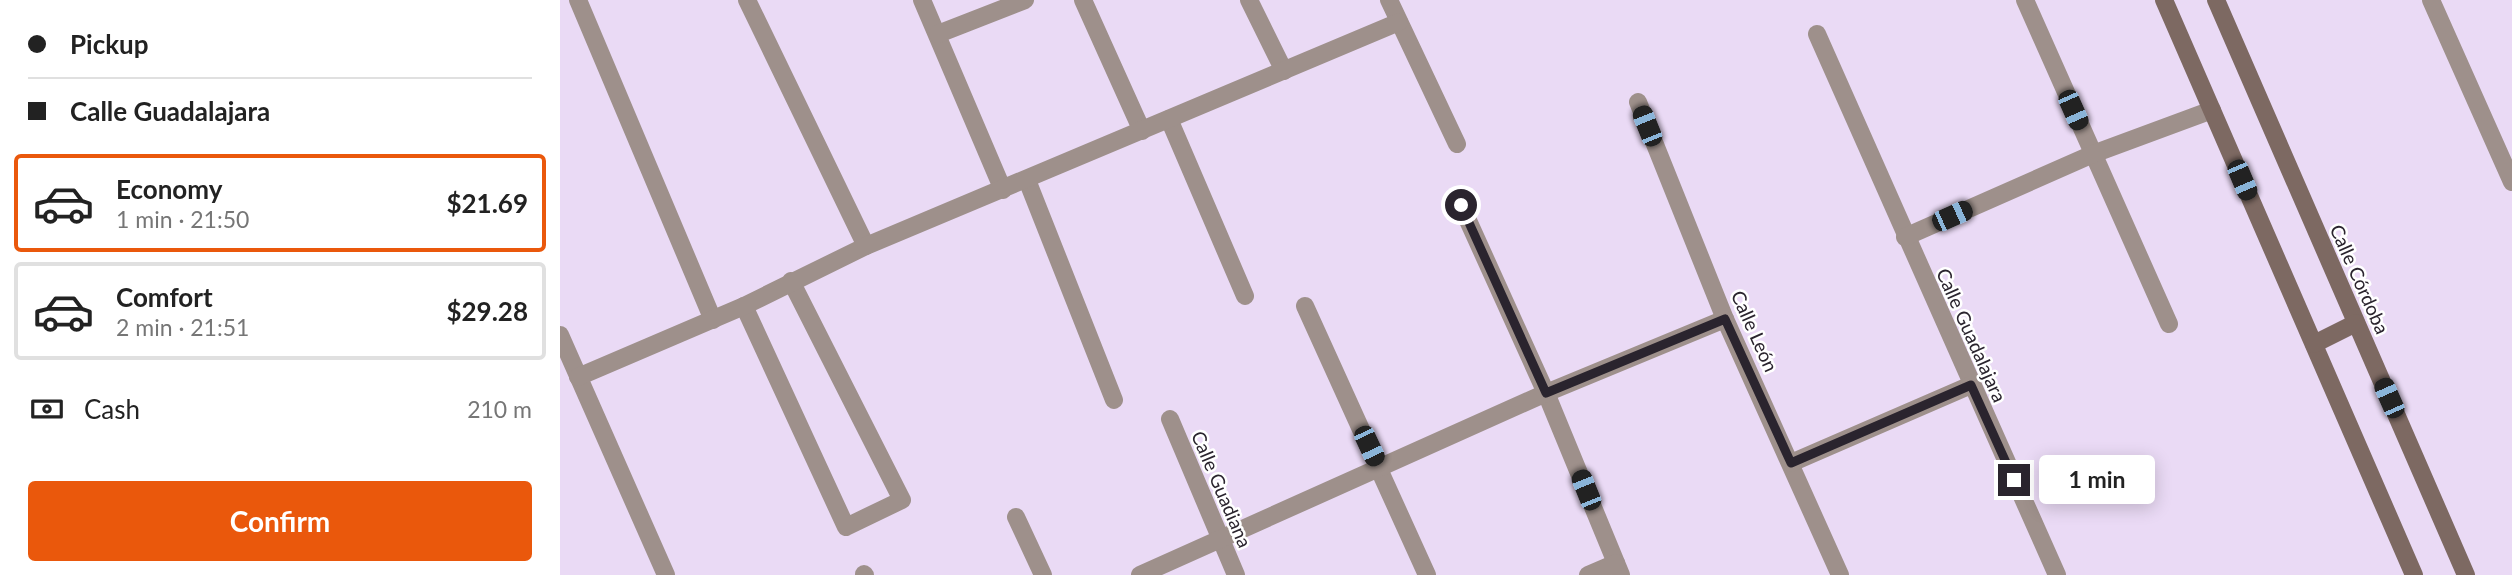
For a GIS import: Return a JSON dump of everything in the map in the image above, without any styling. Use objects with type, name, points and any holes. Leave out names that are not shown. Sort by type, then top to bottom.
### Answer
[{"type":"street","points":[[578,0],[713,320]]},
{"type":"street","points":[[747,0],[866,246]]},
{"type":"street","points":[[922,0],[1003,190]]},
{"type":"street","points":[[937,34],[1025,0]]},
{"type":"street","points":[[1083,0],[1142,131]]},
{"type":"street","points":[[1249,0],[1284,71]]},
{"type":"street","points":[[1389,0],[1457,144]]},
{"type":"street","points":[[2025,0],[2169,324]]},
{"type":"street","points":[[2164,0],[2414,575]]},
{"type":"street","name":"Calle Córdoba","points":[[2216,0],[2466,575]]},
{"type":"street","points":[[2431,0],[2512,182]]},
{"type":"street","points":[[578,377],[744,306],[866,246],[1399,22]]},
{"type":"street","name":"Calle Guadalajara","points":[[1817,33],[1905,237],[2057,575]]},
{"type":"street","name":"Calle León","points":[[1638,102],[1725,319],[1840,575]]},
{"type":"street","points":[[1905,237],[2093,154],[2212,110]]},
{"type":"street","points":[[1169,120],[1245,296]]},
{"type":"street","points":[[1027,180],[1114,400]]},
{"type":"street","points":[[1461,205],[1546,393],[1619,569],[1588,575]]},
{"type":"street","points":[[744,306],[846,527],[902,500],[791,281]]},
{"type":"street","points":[[1305,306],[1427,575]]},
{"type":"street","points":[[1140,575],[1546,393],[1725,319]]},
{"type":"street","points":[[2314,344],[2356,323]]},
{"type":"street","points":[[560,335],[666,575]]},
{"type":"street","points":[[1791,463],[1971,385]]},
{"type":"street","name":"Calle Guadiana","points":[[1170,419],[1236,575]]},
{"type":"street","points":[[1016,517],[1043,575]]},
{"type":"route","points":[[1461,205],[1546,393],[1725,319],[1791,463],[1971,385],[2014,480]]}]
